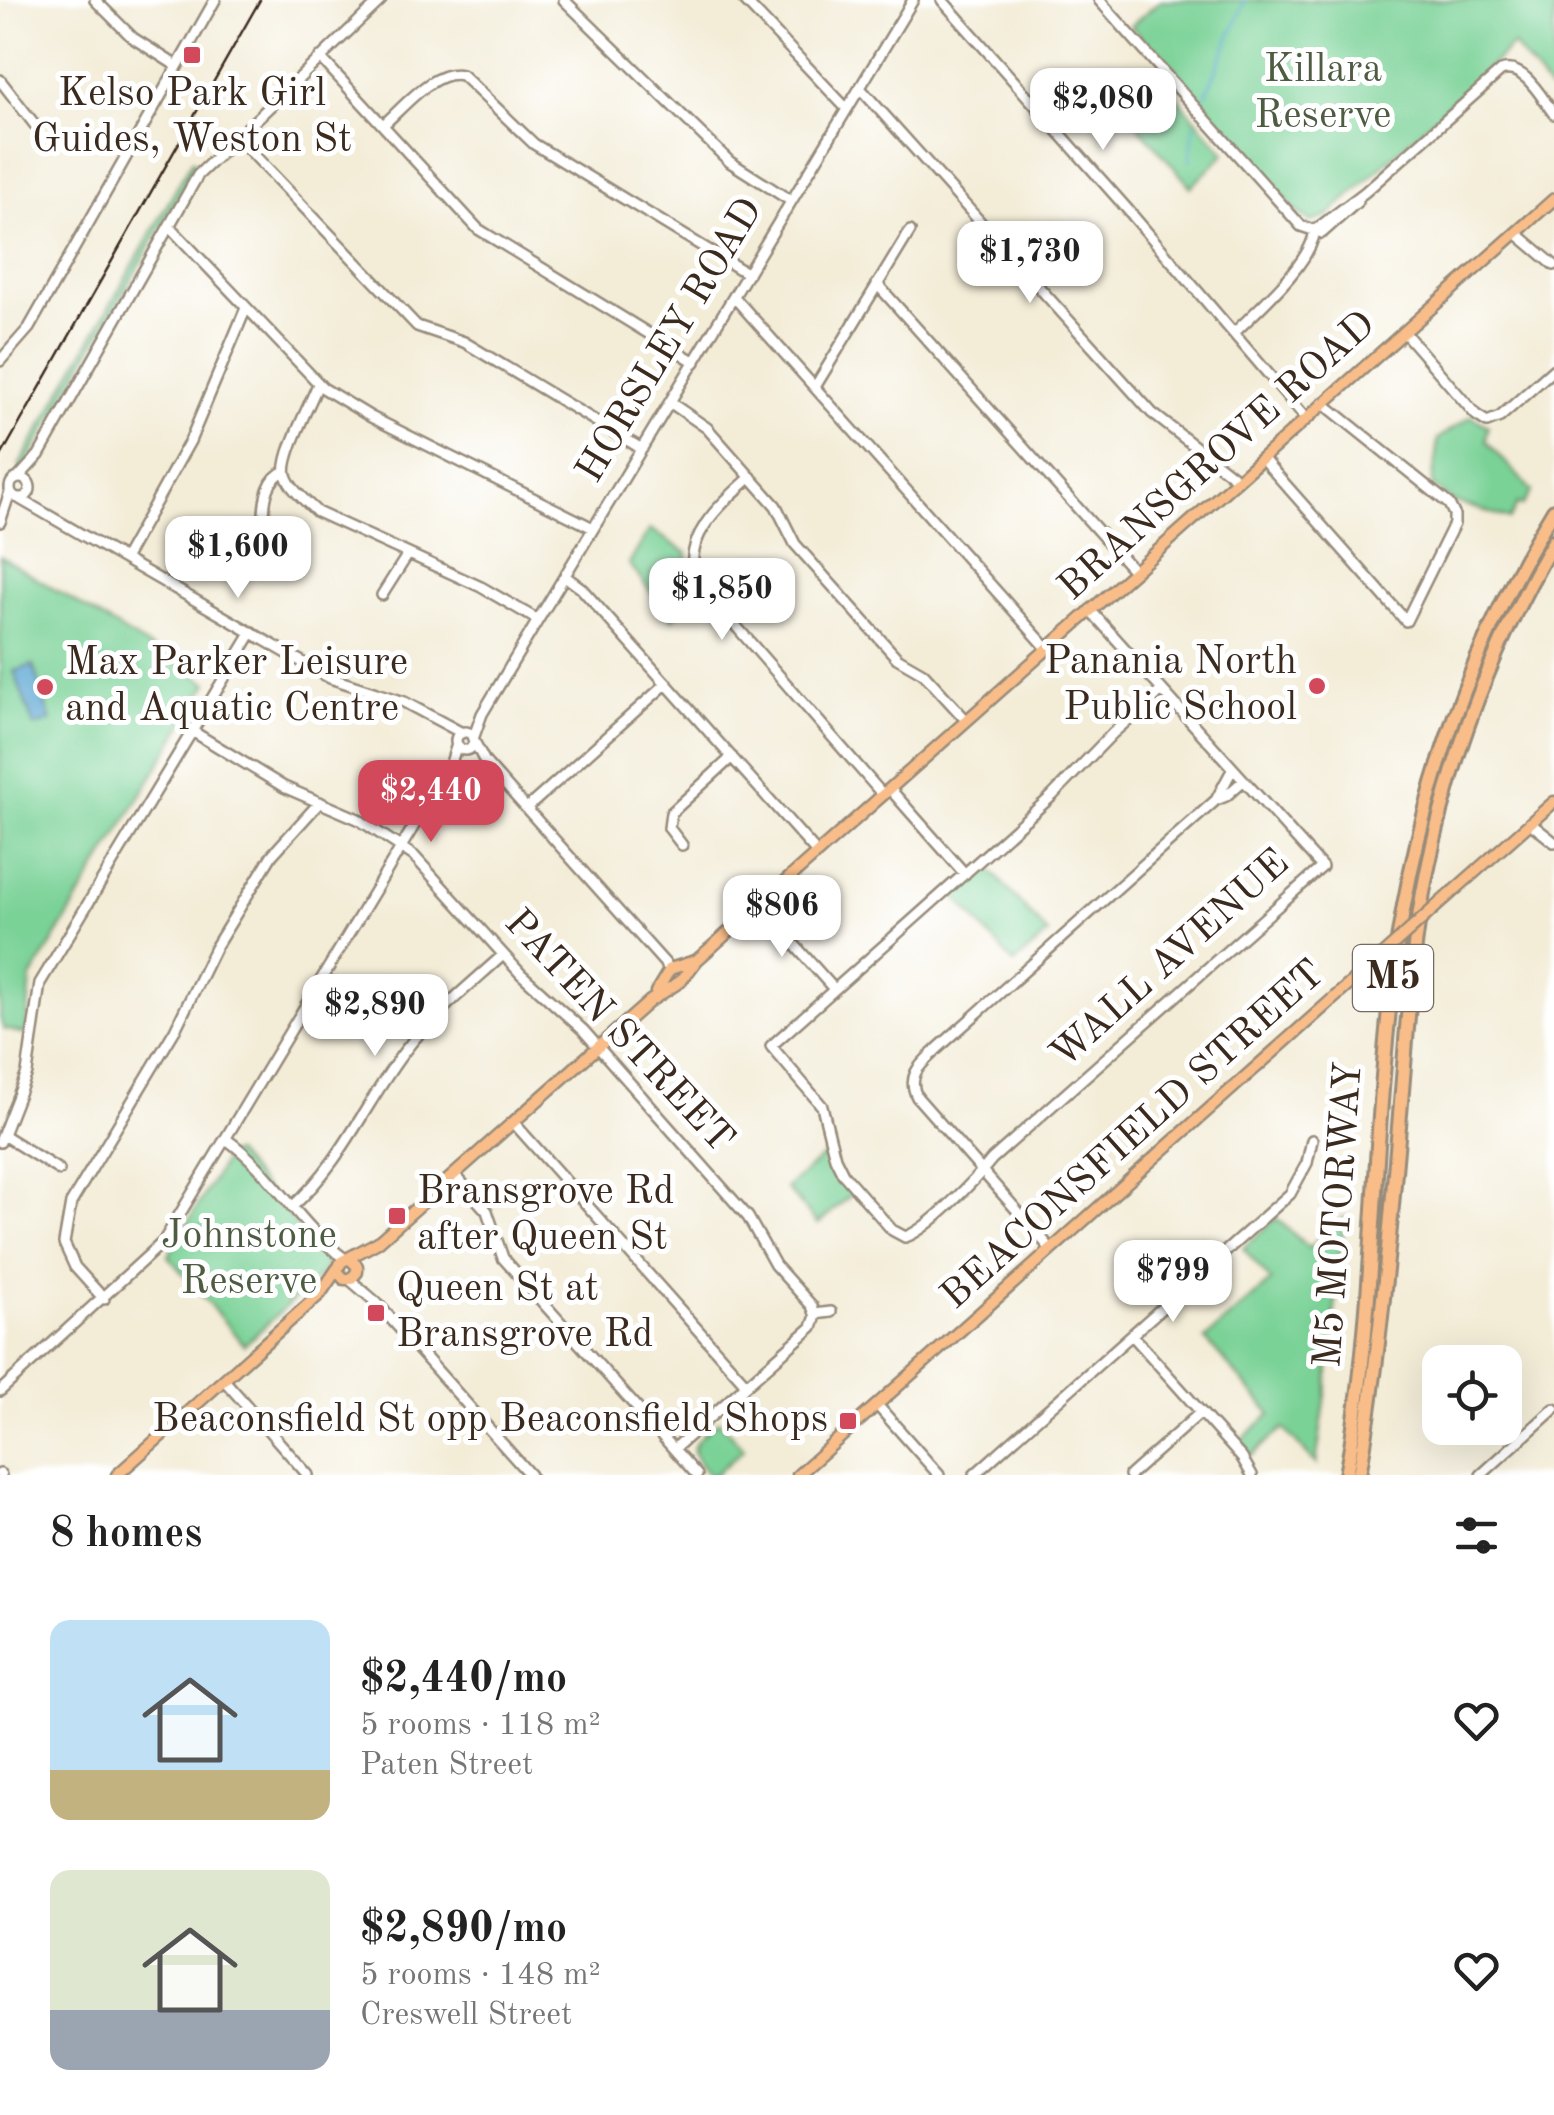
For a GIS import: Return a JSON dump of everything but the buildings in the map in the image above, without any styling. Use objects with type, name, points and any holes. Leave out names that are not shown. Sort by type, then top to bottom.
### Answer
[{"type":"highway","name":"M5 MOTORWAY","points":[[1346,1475],[1360,1383],[1390,998],[1416,848],[1431,788],[1466,685],[1499,609],[1554,510]]},
{"type":"highway","name":"M5 MOTORWAY","points":[[1359,1475],[1380,1334],[1415,944],[1427,874],[1443,804],[1478,696],[1519,605],[1554,541]]},
{"type":"main road","name":"BRANSGROVE ROAD","points":[[117,1475],[650,1001],[679,981],[697,960],[1554,198]]},
{"type":"main road","name":"BEACONSFIELD STREET","points":[[798,1475],[1554,802]]},
{"type":"main road","name":"BRANSGROVE ROAD","points":[[650,1001],[672,970],[697,960]]},
{"type":"main road","points":[[672,970],[668,980],[679,981]]},
{"type":"street","points":[[95,0],[133,38],[178,66]]},
{"type":"street","points":[[0,361],[29,328],[216,0]]},
{"type":"street","points":[[0,523],[15,490],[39,455],[201,171],[381,0]]},
{"type":"street","points":[[564,0],[730,162],[791,201]]},
{"type":"street","points":[[744,0],[846,109]]},
{"type":"street","points":[[753,10],[760,0]]},
{"type":"street","name":"HORSLEY ROAD","points":[[0,1391],[163,1242],[913,0]]},
{"type":"street","points":[[942,0],[1306,418]]},
{"type":"street","points":[[1100,0],[1298,224],[1315,230]]},
{"type":"street","points":[[320,58],[482,232],[695,362]]},
{"type":"street","points":[[1234,333],[1306,254],[1315,230],[1365,192],[1504,69],[1521,73],[1554,114]]},
{"type":"street","points":[[383,125],[439,77],[462,75],[534,144],[748,274]]},
{"type":"street","points":[[0,80],[36,125]]},
{"type":"street","points":[[860,88],[1152,413],[1238,480]]},
{"type":"street","points":[[237,136],[417,326],[472,346],[642,449]]},
{"type":"street","points":[[169,226],[318,384],[371,417],[593,528]]},
{"type":"street","points":[[815,387],[910,230]]},
{"type":"street","points":[[1516,232],[1554,265]]},
{"type":"street","points":[[878,284],[1134,571]]},
{"type":"street","points":[[734,297],[1047,648]]},
{"type":"street","points":[[124,559],[190,441],[246,308]]},
{"type":"street","points":[[1404,332],[1476,415],[1487,422],[1496,420],[1554,369]]},
{"type":"street","points":[[318,384],[286,461],[285,472],[292,486],[317,512],[481,587],[538,620]]},
{"type":"street","points":[[670,403],[702,423],[776,506],[796,544],[897,658],[922,673],[966,720]]},
{"type":"street","points":[[1262,458],[1406,621],[1454,524],[1452,508],[1322,403]]},
{"type":"street","points":[[15,490],[27,496],[39,455]]},
{"type":"street","points":[[264,513],[270,484],[285,472]]},
{"type":"street","points":[[0,476],[52,516],[330,678],[404,702],[465,741],[672,970]]},
{"type":"street","points":[[751,478],[717,508],[702,532],[692,557],[695,579],[965,874]]},
{"type":"street","points":[[15,490],[30,487]]},
{"type":"street","points":[[30,487],[52,516]]},
{"type":"street","points":[[382,596],[408,554]]},
{"type":"street","points":[[566,576],[581,588],[817,853]]},
{"type":"street","name":"WALL AVENUE","points":[[982,1171],[1322,866],[1090,610]]},
{"type":"street","points":[[59,1170],[2,1139],[27,1073],[40,982],[252,632]]},
{"type":"street","points":[[527,808],[667,684]]},
{"type":"street","points":[[982,1171],[904,1242],[844,1174],[835,1158],[822,1106],[771,1046],[1060,790],[1122,725],[1162,690]]},
{"type":"street","name":"PATEN STREET","points":[[192,731],[284,787],[358,819],[402,846],[425,867],[503,956],[574,1019],[751,1221],[775,1264],[816,1314]]},
{"type":"street","points":[[682,845],[670,828],[671,813],[732,757]]},
{"type":"street","points":[[1216,800],[1232,770]]},
{"type":"street","points":[[1051,1250],[917,1097],[912,1081],[916,1069],[1216,800],[1243,782]]},
{"type":"street","points":[[104,1299],[75,1268],[64,1242],[71,1203],[176,1030],[215,948],[272,855],[320,802]]},
{"type":"street","points":[[1530,823],[1554,842]]},
{"type":"street","points":[[760,905],[834,989]]},
{"type":"street","points":[[292,1207],[330,1169],[396,1062],[418,1034],[503,956]]},
{"type":"street","points":[[514,1123],[746,1384]]},
{"type":"street","points":[[226,1138],[241,1150],[530,1475]]},
{"type":"street","points":[[974,1475],[1290,1194],[1306,1165],[1312,1140]]},
{"type":"street","points":[[455,1175],[487,1211],[503,1258],[697,1475]]},
{"type":"street","points":[[674,1449],[812,1327],[816,1314],[831,1312]]},
{"type":"street","points":[[1132,1335],[1242,1458],[1252,1475]]},
{"type":"street","points":[[224,1380],[308,1475]]},
{"type":"street","points":[[877,1405],[939,1475]]},
{"type":"street","points":[[1480,1475],[1554,1409]]},
{"type":"street","points":[[1130,1475],[1201,1412]]},
{"type":"green space","name":"Killara Reserve","points":[[1161,0],[1554,0],[1554,96],[1513,45],[1327,217],[1311,222],[1296,211],[1131,26]]},
{"type":"green space","points":[[1150,67],[1225,153],[1191,187],[1114,98]]},
{"type":"green space","points":[[192,161],[197,164],[24,468],[19,466]]},
{"type":"green space","points":[[1471,416],[1488,426],[1486,441],[1532,491],[1522,506],[1518,503],[1510,519],[1452,501],[1432,485],[1438,439]]},
{"type":"green space","points":[[650,529],[687,553],[689,575],[699,595],[672,619],[629,564]]},
{"type":"green space","points":[[0,556],[208,683],[31,978],[26,1034],[3,1029],[0,1017]]},
{"type":"green space","points":[[987,866],[1048,934],[1014,964],[954,895]]},
{"type":"green space","points":[[828,1152],[853,1193],[818,1224],[786,1188]]},
{"type":"green space","name":"Johnstone Reserve","points":[[234,1153],[327,1260],[325,1271],[244,1345],[168,1256],[228,1154]]},
{"type":"green space","points":[[1344,1217],[1316,1464],[1283,1428],[1251,1456],[1239,1442],[1271,1414],[1205,1339],[1271,1281],[1243,1248],[1276,1218],[1309,1248]]},
{"type":"green space","points":[[719,1421],[744,1449],[709,1475],[696,1458],[694,1446]]},
{"type":"water","points":[[33,665],[51,721],[34,727],[14,671]]},
{"type":"waterway","points":[[1206,95],[1245,0]]},
{"type":"waterway","points":[[1190,161],[1194,124]]},
{"type":"railway","points":[[0,458],[260,0]]},
{"type":"place","name":"Kelso Park Girl Guides, Weston St","points":[[192,55]]},
{"type":"place","name":"Panania North Public School","points":[[1317,686]]},
{"type":"place","name":"Max Parker Leisure and Aquatic Centre","points":[[45,687]]},
{"type":"place","name":"Bransgrove Rd after Queen St","points":[[397,1216]]},
{"type":"place","name":"Queen St at Bransgrove Rd","points":[[376,1313]]},
{"type":"place","name":"Beaconsfield St opp Beaconsfield Shops","points":[[848,1421]]}]
